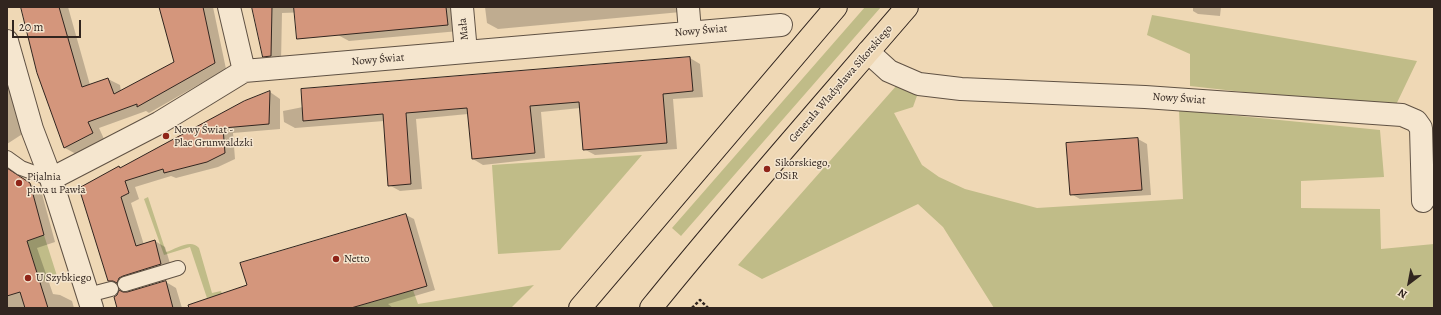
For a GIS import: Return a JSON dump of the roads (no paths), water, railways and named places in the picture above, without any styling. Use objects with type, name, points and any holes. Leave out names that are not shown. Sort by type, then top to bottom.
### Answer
[{"type":"main road","points":[[580,308],[836,7]]},
{"type":"main road","name":"Generała Władysława Sikorskiego","points":[[651,308],[707,240],[907,7]]},
{"type":"street","points":[[229,7],[244,72]]},
{"type":"street","name":"Mała","points":[[462,7],[466,52]]},
{"type":"street","points":[[688,7],[690,32]]},
{"type":"street","name":"Nowy Świat","points":[[52,179],[159,123],[244,72],[781,25]]},
{"type":"street","points":[[7,41],[32,129],[52,179],[90,302]]},
{"type":"street","name":"Nowy Świat","points":[[868,52],[889,71],[919,84],[961,90],[1145,97],[1402,115],[1416,121],[1421,128],[1423,201]]},
{"type":"lane","points":[[7,158],[20,168],[52,179]]},
{"type":"lane","points":[[125,284],[178,268]]},
{"type":"lane","points":[[90,302],[111,289]]},
{"type":"place","name":"Nowy Świat - Plac Grunwaldzki","points":[[166,136]]},
{"type":"place","name":"Sikorskiego, OSiR","points":[[767,169]]},
{"type":"place","name":"Pijalnia piwa u Pawła","points":[[19,183]]},
{"type":"place","name":"Netto","points":[[336,259]]},
{"type":"place","name":"U Szybkiego","points":[[28,278]]}]
